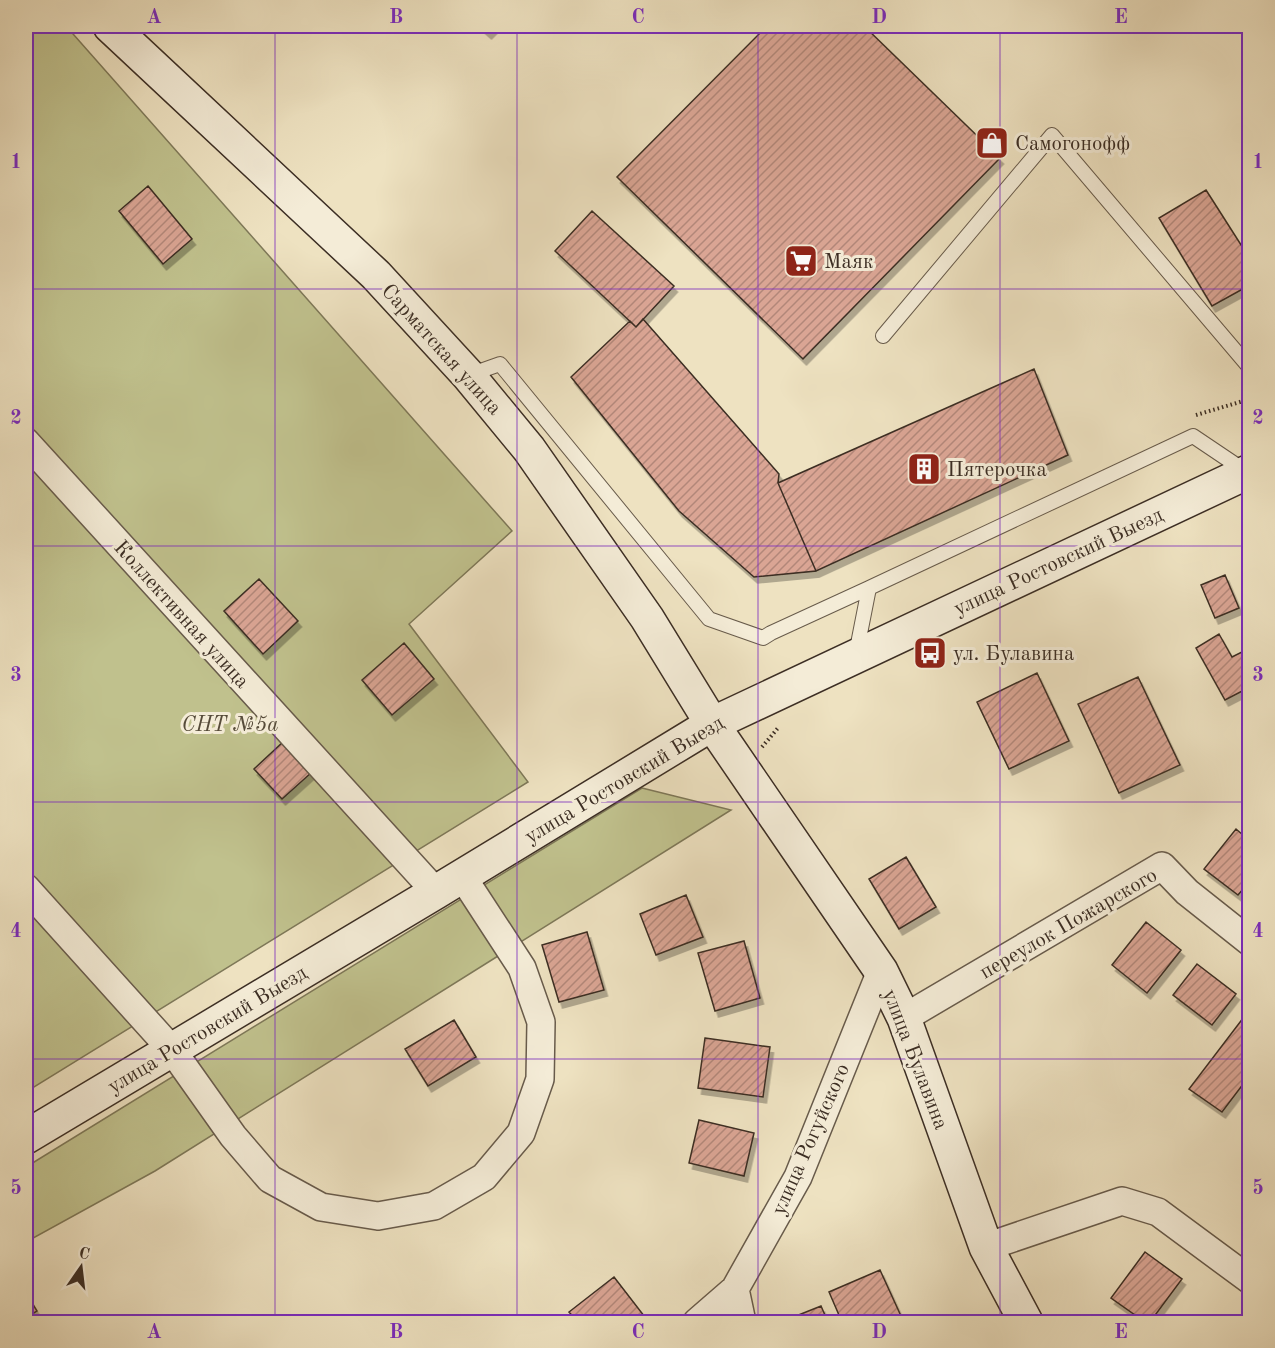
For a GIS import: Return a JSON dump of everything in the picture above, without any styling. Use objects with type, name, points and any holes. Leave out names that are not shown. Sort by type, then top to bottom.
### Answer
[{"type":"main road","name":"Сарматская улица","points":[[110,26],[376,275],[468,375],[530,449],[647,618],[712,724]]},
{"type":"main road","name":"улица Ростовский Выезд","points":[[26,1137],[712,724],[1248,472]]},
{"type":"main road","name":"улица Булавина","points":[[712,724],[881,971],[904,1018],[986,1247],[1026,1323]]},
{"type":"street","name":"Коллективная улица","points":[[26,442],[449,884],[522,968],[541,1022],[540,1079],[521,1133],[484,1177],[434,1206],[378,1216],[321,1207],[270,1179],[232,1136],[172,1050],[26,888]]},
{"type":"street","name":"переулок Пожарского","points":[[904,1018],[1162,866],[1187,892],[1250,942]]},
{"type":"street","name":"улица Рогуйского","points":[[697,1323],[735,1289],[798,1177],[881,971]]},
{"type":"street","points":[[986,1247],[1122,1201],[1158,1212],[1250,1280]]},
{"type":"street","points":[[735,1289],[742,1323]]},
{"type":"lane","points":[[883,336],[1052,135],[1250,368]]},
{"type":"lane","points":[[468,375],[500,364],[709,619],[763,638],[1193,436],[1248,472]]},
{"type":"lane","points":[[856,657],[869,588]]},
{"type":"path","points":[[1192,416],[1250,399]]},
{"type":"green space","name":"СНТ №5а","points":[[26,26],[66,26],[512,531],[409,624],[528,782],[26,1092]]},
{"type":"green space","points":[[642,788],[731,810],[155,1171],[26,1242],[26,1167]]},
{"type":"building","points":[[480,26],[495,26],[488,33]]},
{"type":"building","name":"Маяк","points":[[767,26],[864,26],[1000,158],[803,359],[617,177]]},
{"type":"building","points":[[148,186],[192,239],[163,264],[119,211]]},
{"type":"building","points":[[1206,190],[1250,259],[1250,285],[1212,306],[1159,218]]},
{"type":"building","points":[[592,211],[674,286],[636,327],[555,251]]},
{"type":"building","points":[[643,319],[779,474],[778,483],[816,571],[754,577],[679,511],[571,377],[630,321],[636,327]]},
{"type":"building","name":"Пятерочка","points":[[1034,369],[1068,455],[816,571],[778,483]]},
{"type":"building","points":[[1225,575],[1239,608],[1215,618],[1201,585]]},
{"type":"building","points":[[259,579],[298,621],[263,654],[224,611]]},
{"type":"building","points":[[1219,634],[1232,657],[1250,648],[1250,687],[1225,700],[1196,648]]},
{"type":"building","points":[[404,643],[434,679],[392,715],[362,680]]},
{"type":"building","points":[[1037,673],[1069,741],[1009,769],[977,702]]},
{"type":"building","points":[[1138,677],[1180,765],[1119,793],[1078,704]]},
{"type":"building","points":[[284,741],[312,772],[282,799],[254,769]]},
{"type":"building","points":[[1236,829],[1250,841],[1250,881],[1238,895],[1204,869]]},
{"type":"building","points":[[906,857],[936,907],[899,929],[869,879]]},
{"type":"building","points":[[686,895],[703,937],[656,955],[640,914]]},
{"type":"building","points":[[1146,922],[1181,950],[1147,993],[1112,965]]},
{"type":"building","points":[[587,932],[604,990],[559,1002],[542,945]]},
{"type":"building","points":[[744,941],[760,998],[715,1011],[698,953]]},
{"type":"building","points":[[1197,964],[1236,994],[1212,1025],[1173,995]]},
{"type":"building","points":[[1250,1009],[1250,1075],[1222,1112],[1189,1089]]},
{"type":"building","points":[[454,1020],[476,1057],[428,1086],[405,1049]]},
{"type":"building","points":[[705,1038],[770,1047],[763,1097],[698,1088]]},
{"type":"building","points":[[699,1120],[754,1133],[744,1176],[689,1163]]},
{"type":"building","points":[[1145,1252],[1182,1279],[1150,1322],[1145,1322],[1111,1298]]},
{"type":"building","points":[[880,1270],[901,1316],[886,1322],[842,1322],[829,1292]]},
{"type":"building","points":[[614,1277],[648,1321],[578,1322],[569,1312]]},
{"type":"building","points":[[26,1293],[37,1311],[26,1318]]},
{"type":"building","points":[[821,1306],[828,1322],[781,1322]]},
{"type":"place","name":"Самогонофф","points":[[992,143]]},
{"type":"place","name":"Маяк","points":[[801,261]]},
{"type":"place","name":"Пятерочка","points":[[924,469]]},
{"type":"place","name":"ул. Булавина","points":[[930,653]]}]
